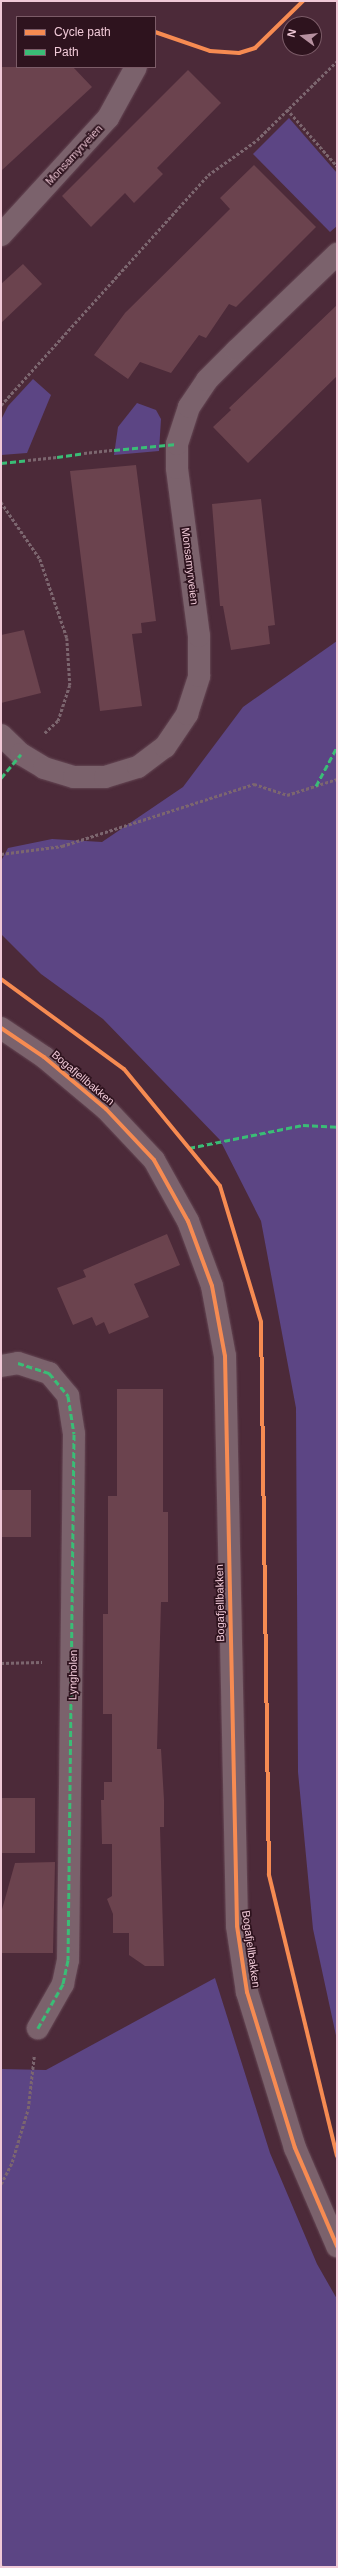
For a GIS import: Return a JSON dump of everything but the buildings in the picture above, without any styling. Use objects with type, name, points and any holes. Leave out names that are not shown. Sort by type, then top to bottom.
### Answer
[{"type":"street","name":"Monsamyrveien","points":[[1,234],[108,118],[135,68]]},
{"type":"street","name":"Monsamyrveien","points":[[1,735],[21,754],[44,768],[74,777],[105,777],[138,766],[165,747],[187,714],[199,676],[199,636],[176,444],[189,407],[208,380],[337,254]]},
{"type":"street","name":"Bogafjellbakken","points":[[1,1028],[44,1057],[106,1109],[154,1160],[188,1221],[212,1286],[225,1356],[237,1926],[247,1992],[295,2148],[337,2246]]},
{"type":"street","name":"Lyngholen","points":[[1,1366],[18,1363],[50,1373],[68,1396],[74,1434],[73,1662],[68,1960],[63,1984],[38,2028]]},
{"type":"path","points":[[1,404],[208,175],[257,140],[337,61]]},
{"type":"path","points":[[287,109],[337,166]]},
{"type":"path","points":[[84,453],[114,450]]},
{"type":"path","points":[[28,460],[56,457]]},
{"type":"path","points":[[1,502],[40,559],[67,638],[70,685],[58,721],[21,754]]},
{"type":"path","points":[[1,854],[62,846],[254,784],[286,795],[337,779]]},
{"type":"path","points":[[1,1663],[73,1662]]},
{"type":"path","points":[[1,2184],[12,2162],[28,2109],[38,2028]]},
{"type":"shaded area","points":[[289,118],[337,173],[337,226],[330,232],[253,154]]},
{"type":"shaded area","points":[[33,379],[51,395],[27,453],[1,455],[1,420],[8,406]]},
{"type":"shaded area","points":[[137,403],[156,410],[161,419],[159,451],[114,455],[118,427]]},
{"type":"shaded area","points":[[337,641],[337,2040],[313,1929],[298,1772],[296,1408],[261,1221],[220,1140],[103,1019],[41,974],[1,934],[1,861],[8,848],[52,839],[102,842],[183,787],[243,707]]},
{"type":"shaded area","points":[[215,1978],[270,2153],[317,2264],[337,2299],[337,2567],[1,2567],[1,2069],[46,2070]]},
{"type":"marked path","points":[[114,450],[177,444]]},
{"type":"marked path","points":[[57,457],[84,453]]},
{"type":"marked path","points":[[1,463],[28,460]]},
{"type":"marked path","points":[[316,786],[337,747]]},
{"type":"marked path","points":[[1,778],[21,754]]},
{"type":"marked path","points":[[189,1148],[303,1125],[337,1127]]},
{"type":"marked path","points":[[18,1363],[49,1373],[68,1396],[74,1434],[68,1960],[63,1984],[38,2028]]},
{"type":"cycle path","points":[[156,32],[210,51],[239,53],[255,48],[303,1]]},
{"type":"cycle path","points":[[1,979],[124,1069],[220,1186],[261,1322],[269,1875],[337,2156]]},
{"type":"cycle path","points":[[1,1028],[44,1057],[106,1109],[154,1160],[188,1221],[212,1286],[225,1356],[237,1926],[247,1992],[295,2148],[337,2246]]}]
